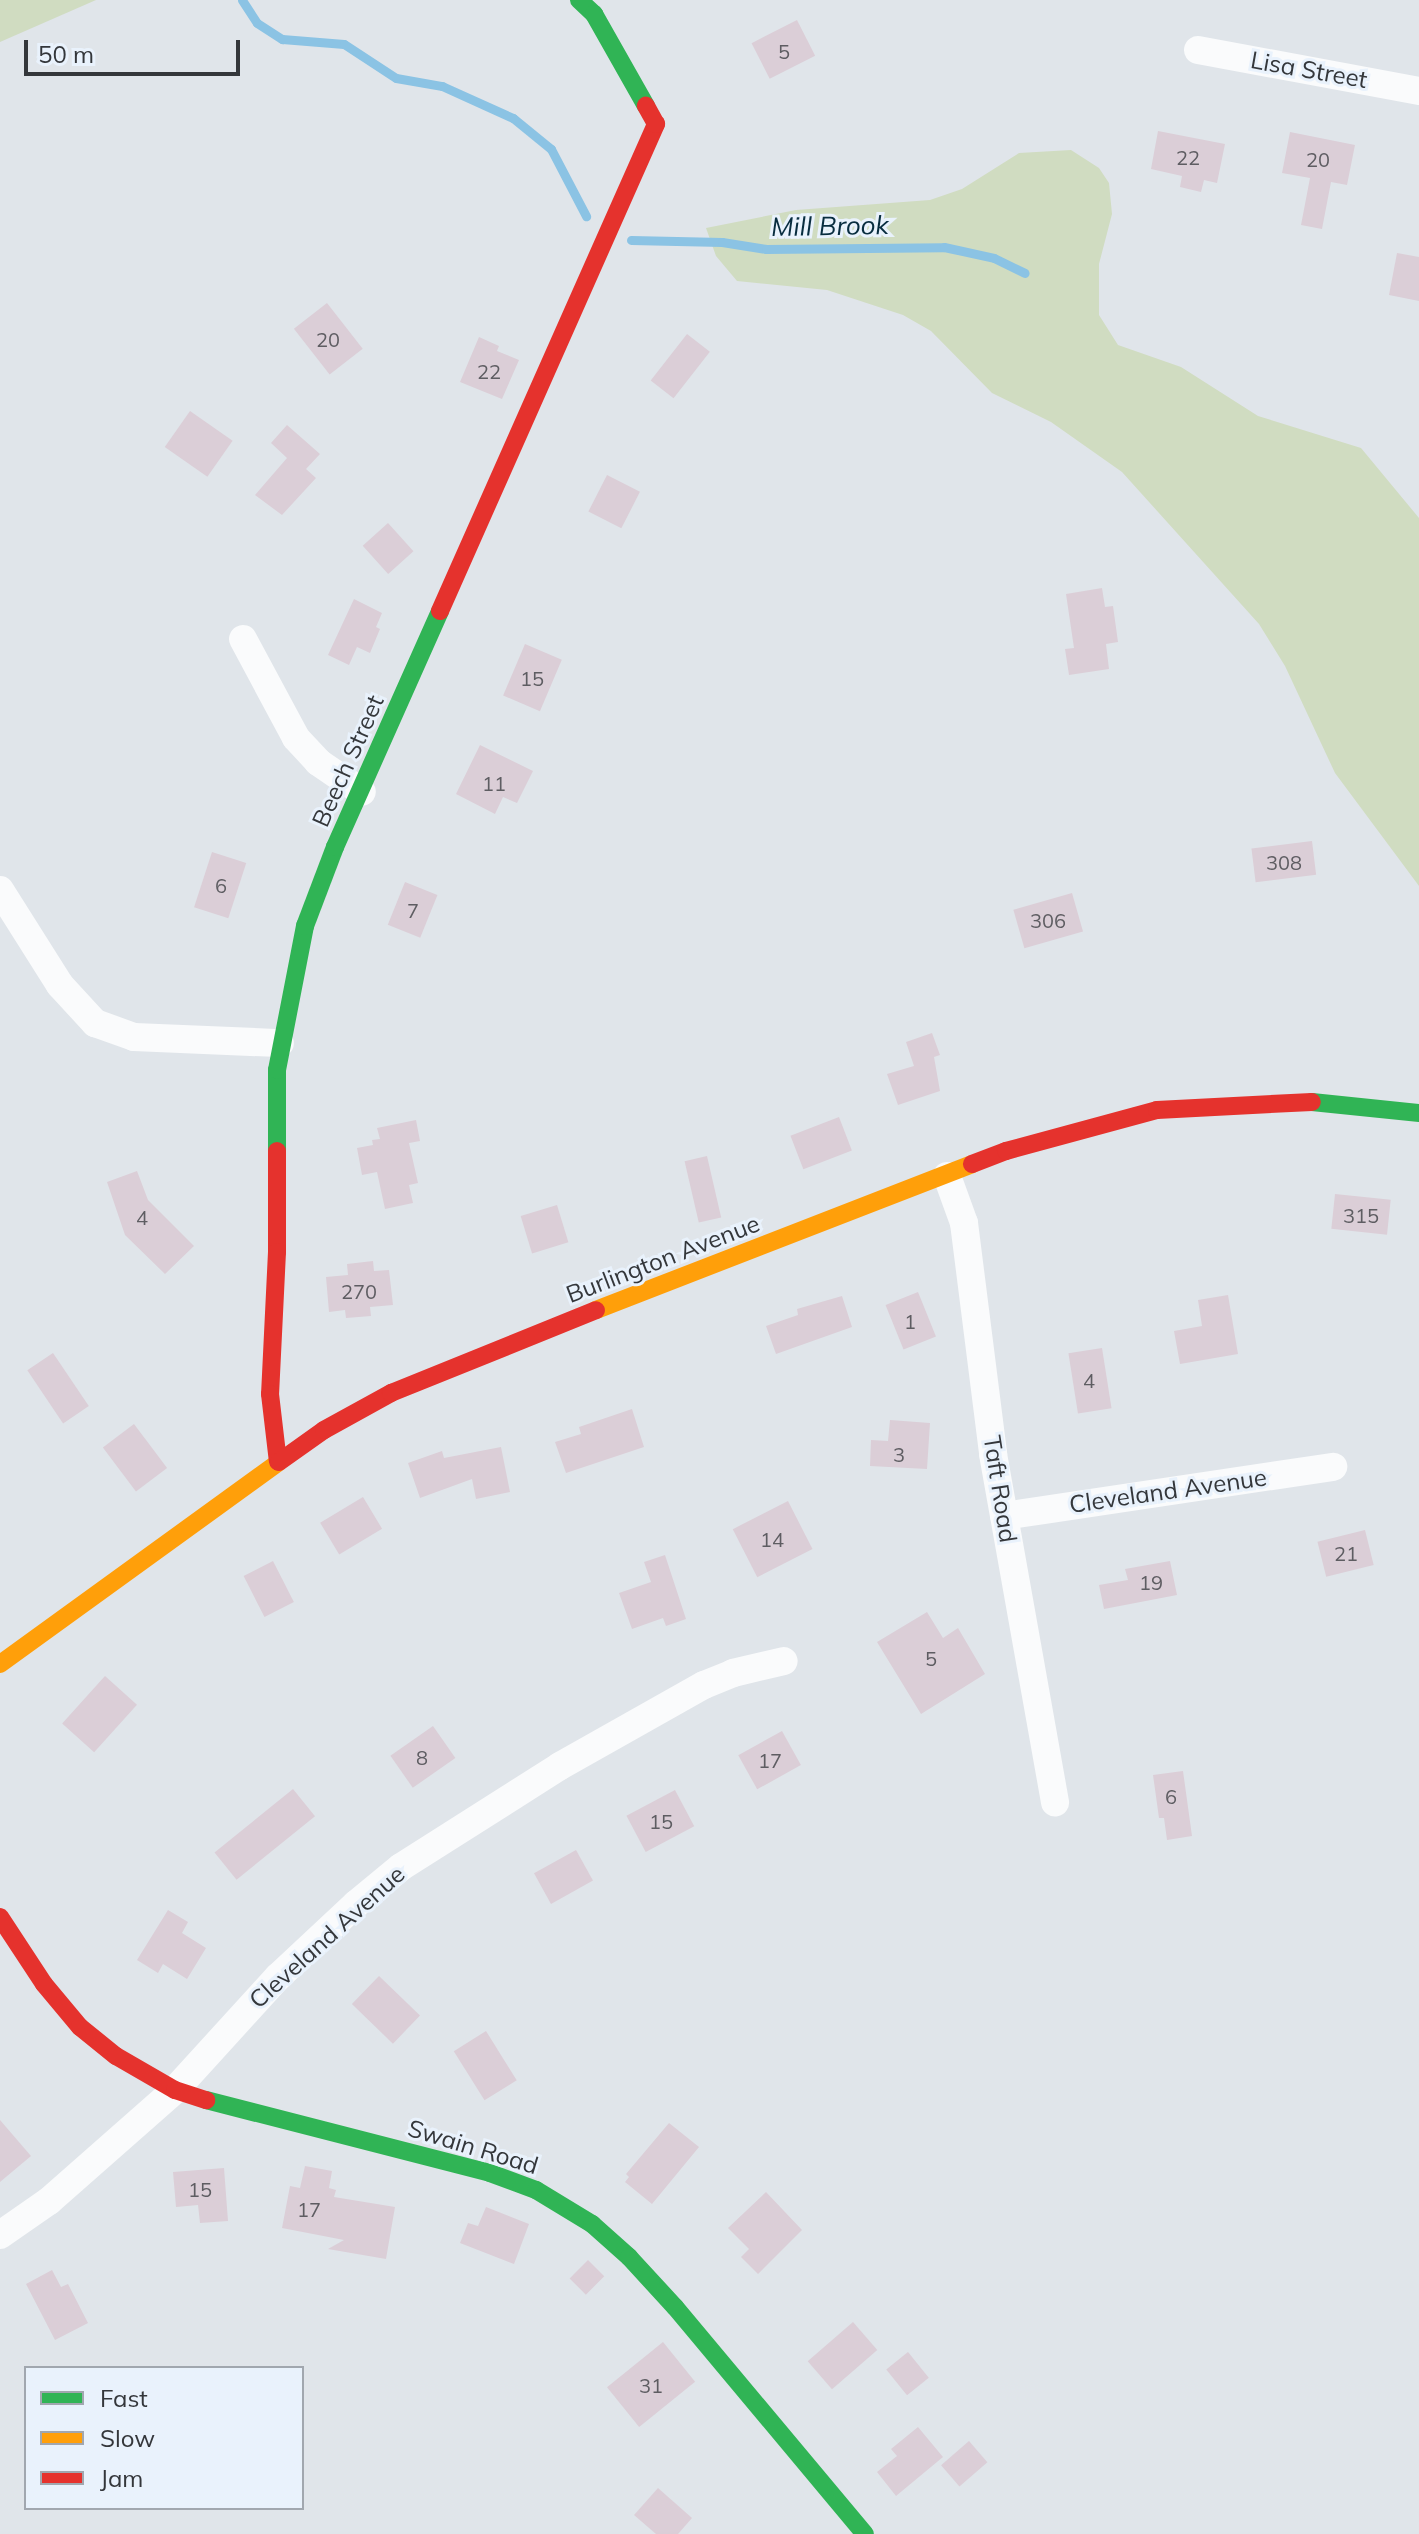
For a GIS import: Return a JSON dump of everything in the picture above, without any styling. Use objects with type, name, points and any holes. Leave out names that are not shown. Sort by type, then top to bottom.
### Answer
[{"type":"street","name":"Beech Street","points":[[278,1462],[270,1394],[277,1252],[276,1100],[280,1043],[311,907],[574,303],[656,124],[591,10],[579,0]]},
{"type":"street","name":"Lisa Street","points":[[1198,50],[1419,91]]},
{"type":"street","points":[[243,639],[296,738],[318,762],[362,792]]},
{"type":"street","points":[[0,890],[60,985],[95,1023],[134,1037],[280,1043]]},
{"type":"street","name":"Burlington Avenue","points":[[0,1664],[324,1430],[391,1393],[555,1326],[1045,1139],[1157,1110],[1272,1101],[1335,1102],[1419,1113]]},
{"type":"street","name":"Taft Road","points":[[947,1176],[964,1223],[1004,1516],[1055,1803]]},
{"type":"street","name":"Cleveland Avenue","points":[[1004,1516],[1333,1467]]},
{"type":"street","name":"Cleveland Avenue","points":[[0,2235],[49,2201],[175,2090],[278,1977],[356,1904],[401,1867],[547,1774],[704,1685],[733,1673],[784,1661]]},
{"type":"street","name":"Swain Road","points":[[0,1917],[44,1984],[80,2027],[116,2056],[175,2090],[240,2111],[490,2173],[536,2190],[579,2215],[623,2251],[666,2297],[865,2534]]},
{"type":"green space","points":[[0,0],[96,0],[0,42]]},
{"type":"green space","points":[[1071,150],[1099,168],[1109,183],[1112,214],[1099,264],[1099,315],[1118,345],[1181,367],[1258,416],[1361,448],[1419,518],[1419,886],[1335,773],[1285,666],[1259,624],[1122,472],[1051,422],[992,393],[931,331],[903,315],[827,290],[737,281],[716,256],[706,228],[796,210],[930,200],[962,189],[1019,153]]},
{"type":"building","points":[[797,20],[815,56],[770,79],[752,43]]},
{"type":"building","points":[[1158,131],[1225,144],[1217,183],[1204,180],[1201,192],[1180,187],[1182,176],[1151,169]]},
{"type":"building","points":[[1290,132],[1355,145],[1347,185],[1331,182],[1322,229],[1301,225],[1310,178],[1282,173]]},
{"type":"building","points":[[1397,253],[1419,257],[1419,301],[1389,295]]},
{"type":"building","points":[[327,303],[363,349],[330,375],[294,329]]},
{"type":"building","points":[[687,334],[710,352],[674,398],[651,380]]},
{"type":"building","points":[[479,337],[499,346],[497,351],[519,360],[502,399],[460,382]]},
{"type":"building","points":[[190,411],[233,441],[207,477],[165,447]]},
{"type":"building","points":[[287,425],[320,454],[306,469],[316,478],[282,515],[255,495],[287,458],[271,443]]},
{"type":"building","points":[[607,475],[640,492],[621,528],[588,512]]},
{"type":"building","points":[[388,523],[413,551],[388,574],[363,546]]},
{"type":"building","points":[[1102,588],[1105,607],[1113,606],[1118,642],[1106,644],[1109,669],[1069,675],[1065,649],[1074,648],[1066,594]]},
{"type":"building","points":[[354,599],[382,613],[376,627],[380,629],[370,653],[357,647],[349,665],[328,655]]},
{"type":"building","points":[[525,644],[562,660],[540,711],[503,696]]},
{"type":"building","points":[[480,745],[533,771],[517,803],[503,797],[495,814],[456,794]]},
{"type":"building","points":[[1312,841],[1316,875],[1256,882],[1251,848]]},
{"type":"building","points":[[212,852],[246,863],[228,918],[194,907]]},
{"type":"building","points":[[405,882],[437,895],[420,938],[388,925]]},
{"type":"building","points":[[1072,893],[1083,931],[1024,948],[1013,910]]},
{"type":"building","points":[[932,1033],[940,1055],[934,1057],[940,1091],[898,1105],[887,1074],[914,1066],[906,1042]]},
{"type":"building","points":[[839,1117],[852,1151],[803,1169],[790,1136]]},
{"type":"building","points":[[416,1120],[420,1141],[409,1143],[418,1183],[409,1185],[413,1203],[385,1209],[377,1172],[362,1175],[357,1148],[373,1145],[372,1140],[380,1139],[377,1128]]},
{"type":"building","points":[[707,1156],[721,1217],[699,1223],[685,1161]]},
{"type":"building","points":[[137,1171],[148,1200],[194,1246],[165,1274],[125,1235],[107,1182]]},
{"type":"building","points":[[1335,1194],[1391,1200],[1387,1235],[1331,1229]]},
{"type":"building","points":[[557,1205],[568,1242],[532,1253],[521,1216]]},
{"type":"building","points":[[373,1261],[374,1271],[389,1270],[393,1305],[370,1307],[371,1316],[346,1318],[345,1310],[329,1312],[326,1277],[348,1275],[347,1264]]},
{"type":"building","points":[[918,1292],[936,1337],[904,1350],[886,1305]]},
{"type":"building","points":[[1228,1295],[1238,1354],[1180,1364],[1174,1331],[1202,1326],[1198,1300]]},
{"type":"building","points":[[842,1296],[852,1327],[776,1354],[766,1326],[798,1315],[797,1309]]},
{"type":"building","points":[[1102,1348],[1112,1408],[1078,1414],[1068,1353]]},
{"type":"building","points":[[53,1353],[89,1406],[63,1423],[27,1370]]},
{"type":"building","points":[[632,1409],[644,1447],[566,1473],[555,1442],[581,1434],[579,1427]]},
{"type":"building","points":[[890,1420],[930,1423],[927,1469],[870,1466],[871,1440],[888,1441]]},
{"type":"building","points":[[134,1424],[167,1468],[136,1491],[103,1447]]},
{"type":"building","points":[[501,1447],[510,1492],[476,1499],[472,1479],[420,1498],[408,1463],[442,1451],[444,1458]]},
{"type":"building","points":[[363,1497],[382,1529],[339,1554],[320,1523]]},
{"type":"building","points":[[788,1501],[813,1549],[757,1577],[733,1529]]},
{"type":"building","points":[[1365,1530],[1374,1565],[1326,1577],[1317,1542]]},
{"type":"building","points":[[665,1555],[686,1619],[666,1626],[663,1618],[632,1629],[619,1593],[651,1582],[644,1562]]},
{"type":"building","points":[[273,1561],[294,1602],[264,1617],[244,1576]]},
{"type":"building","points":[[1170,1561],[1177,1595],[1104,1609],[1099,1585],[1128,1580],[1125,1569]]},
{"type":"building","points":[[927,1612],[943,1638],[958,1628],[985,1674],[921,1714],[877,1642]]},
{"type":"building","points":[[105,1676],[137,1705],[94,1752],[62,1724]]},
{"type":"building","points":[[433,1726],[455,1758],[413,1788],[390,1756]]},
{"type":"building","points":[[782,1731],[801,1765],[757,1789],[738,1755]]},
{"type":"building","points":[[1183,1771],[1192,1836],[1167,1840],[1164,1818],[1159,1818],[1153,1775]]},
{"type":"building","points":[[293,1789],[315,1816],[237,1880],[215,1853]]},
{"type":"building","points":[[675,1790],[694,1826],[646,1852],[626,1816]]},
{"type":"building","points":[[576,1850],[593,1881],[551,1904],[534,1873]]},
{"type":"building","points":[[168,1910],[188,1922],[182,1933],[206,1948],[187,1979],[163,1964],[158,1973],[137,1960]]},
{"type":"building","points":[[379,1976],[420,2016],[393,2044],[352,2004]]},
{"type":"building","points":[[486,2031],[517,2080],[485,2100],[454,2051]]},
{"type":"building","points":[[0,2120],[31,2156],[0,2182]]},
{"type":"building","points":[[669,2123],[699,2147],[652,2204],[625,2182],[629,2177],[626,2174]]},
{"type":"building","points":[[305,2166],[332,2171],[329,2188],[336,2190],[334,2197],[395,2207],[386,2259],[328,2249],[344,2240],[282,2228],[290,2186],[300,2188]]},
{"type":"building","points":[[224,2168],[228,2221],[200,2223],[198,2205],[176,2207],[173,2172]]},
{"type":"building","points":[[766,2192],[802,2230],[758,2274],[741,2257],[749,2249],[728,2228]]},
{"type":"building","points":[[486,2207],[529,2224],[514,2264],[460,2243],[468,2223],[478,2226]]},
{"type":"building","points":[[588,2260],[604,2276],[586,2295],[570,2278]]},
{"type":"building","points":[[52,2270],[61,2287],[68,2284],[88,2323],[55,2340],[26,2284]]},
{"type":"building","points":[[853,2322],[877,2350],[832,2389],[808,2361]]},
{"type":"building","points":[[663,2342],[695,2382],[639,2427],[607,2387]]},
{"type":"building","points":[[908,2352],[929,2378],[907,2395],[886,2370]]},
{"type":"building","points":[[918,2427],[943,2457],[896,2496],[877,2472],[897,2456],[891,2449]]},
{"type":"building","points":[[969,2441],[987,2462],[959,2486],[941,2465]]},
{"type":"building","points":[[658,2488],[692,2518],[678,2534],[656,2534],[634,2515]]},
{"type":"waterway","name":"Mill Brook","points":[[242,0],[257,23],[282,39],[344,44],[396,78],[442,86],[513,118],[551,149],[586,216]]},
{"type":"waterway","name":"Mill Brook","points":[[631,240],[722,242],[766,249],[944,247],[994,258],[1025,273]]},
{"type":"traffic: fast","points":[[579,0],[594,14],[646,106]]},
{"type":"traffic: fast","points":[[277,1151],[277,1070],[305,926],[335,847],[440,611]]},
{"type":"traffic: fast","points":[[1312,1102],[1419,1113]]},
{"type":"traffic: fast","points":[[206,2100],[490,2173],[536,2190],[592,2224],[629,2257],[675,2307],[865,2534]]},
{"type":"traffic: slow","points":[[596,1310],[972,1164]]},
{"type":"traffic: slow","points":[[0,1664],[279,1462]]},
{"type":"traffic: jam","points":[[440,611],[656,124],[646,106]]},
{"type":"traffic: jam","points":[[972,1164],[1006,1151],[1157,1110],[1312,1102]]},
{"type":"traffic: jam","points":[[277,1151],[277,1252],[270,1394],[278,1462]]},
{"type":"traffic: jam","points":[[279,1462],[324,1430],[391,1393],[596,1310]]},
{"type":"traffic: jam","points":[[0,1917],[44,1984],[80,2027],[116,2056],[175,2090],[206,2100]]}]
